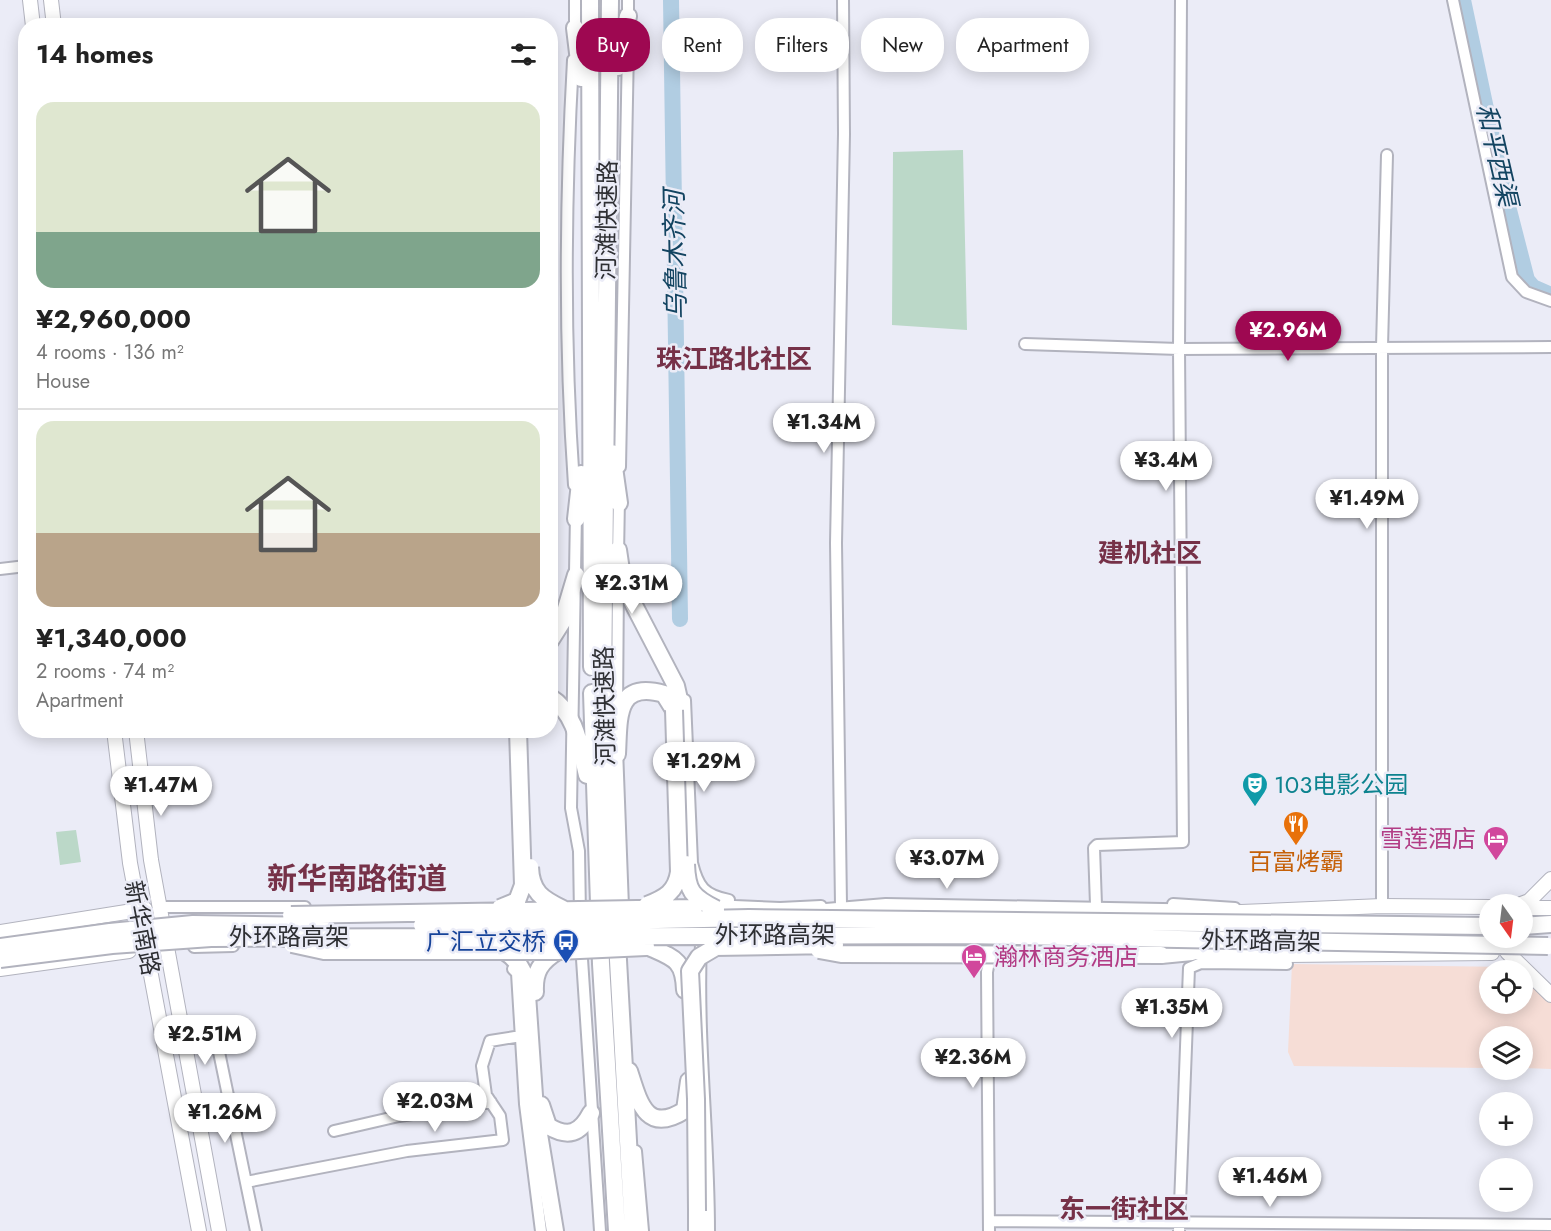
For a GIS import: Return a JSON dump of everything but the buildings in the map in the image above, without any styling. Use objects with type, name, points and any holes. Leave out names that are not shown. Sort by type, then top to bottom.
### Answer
[{"type":"highway","name":"河滩快速路","points":[[590,0],[589,390],[594,797],[601,975],[617,1231]]},
{"type":"highway","name":"河滩快速路","points":[[610,0],[604,398],[603,689],[633,1231]]},
{"type":"highway","points":[[608,151],[628,8]]},
{"type":"highway","points":[[575,28],[590,150]]},
{"type":"highway","points":[[576,519],[589,390]]},
{"type":"highway","points":[[604,398],[619,503]]},
{"type":"highway","points":[[618,550],[623,584],[675,686],[687,884],[697,899],[716,909]]},
{"type":"highway","points":[[558,628],[562,622],[576,574]]},
{"type":"highway","points":[[617,754],[620,708],[631,694],[648,690],[664,694],[677,709],[678,878],[677,884],[665,898],[638,908]]},
{"type":"highway","points":[[558,702],[562,704],[573,722],[594,797]]},
{"type":"highway","points":[[492,912],[517,901],[523,885],[518,738]]},
{"type":"highway","points":[[525,738],[532,885],[537,894],[564,910]]},
{"type":"highway","points":[[814,913],[886,907],[1215,913]]},
{"type":"highway","points":[[220,924],[262,916],[638,908],[1010,921]]},
{"type":"highway","name":"外环路高架","points":[[0,947],[110,932],[193,924],[506,925],[748,918],[1479,926]]},
{"type":"highway","points":[[1533,926],[1551,925]]},
{"type":"highway","points":[[262,938],[324,951],[558,951],[708,945],[795,947],[964,935]]},
{"type":"highway","name":"外环路高架","points":[[0,959],[112,945],[211,938],[964,935],[1550,948]]},
{"type":"highway","points":[[698,1231],[696,1099],[690,971],[708,945]]},
{"type":"highway","points":[[629,1071],[638,1098],[650,1116],[668,1118],[685,1110],[689,1089],[685,974],[680,964],[649,947]]},
{"type":"highway","points":[[795,947],[841,954],[1161,955],[1192,952]]},
{"type":"highway","points":[[504,951],[512,956],[523,969],[526,980],[535,1110],[555,1231]]},
{"type":"highway","points":[[558,951],[539,966],[534,976],[543,1118],[548,1126],[561,1133],[572,1133],[587,1120]]},
{"type":"main road","points":[[30,0],[32,18]]},
{"type":"main road","points":[[51,0],[53,18]]},
{"type":"main road","name":"新华南路","points":[[115,738],[130,863],[199,1231]]},
{"type":"main road","name":"新华南路","points":[[137,738],[151,860],[219,1231]]},
{"type":"main road","points":[[1533,897],[1551,879]]},
{"type":"main road","points":[[1215,913],[1382,906],[1479,907]]},
{"type":"main road","points":[[0,932],[159,907]]},
{"type":"main road","points":[[1533,907],[1551,908]]},
{"type":"main road","points":[[0,969],[167,947]]},
{"type":"main road","points":[[1192,952],[1287,956],[1507,952],[1550,948]]},
{"type":"main road","points":[[1507,952],[1551,995]]},
{"type":"street","points":[[575,0],[567,216],[568,392],[576,519],[571,808],[579,851],[587,1120],[600,1231]]},
{"type":"street","points":[[840,905],[836,543],[844,146],[843,0]]},
{"type":"street","points":[[1096,905],[1094,848],[1097,845],[1183,842],[1179,349],[1181,0]]},
{"type":"street","points":[[1453,0],[1512,277],[1526,292],[1551,301]]},
{"type":"street","points":[[628,8],[618,550],[617,754],[629,1071],[644,1231]]},
{"type":"street","points":[[1382,906],[1382,347],[1387,155]]},
{"type":"street","points":[[1025,344],[1179,349],[1551,348]]},
{"type":"street","points":[[0,569],[18,567]]},
{"type":"street","points":[[665,664],[681,681],[686,705],[692,863],[697,883],[716,897],[767,908]]},
{"type":"street","points":[[622,892],[638,904],[682,903],[767,908],[840,905],[1204,904],[1262,910]]},
{"type":"street","points":[[159,907],[553,907],[579,897]]},
{"type":"street","points":[[167,947],[550,940],[573,950],[581,961]]},
{"type":"street","points":[[474,941],[500,954],[517,973],[525,1104],[542,1231]]},
{"type":"street","points":[[625,949],[635,943],[1192,952]]},
{"type":"street","points":[[708,945],[700,975],[707,1119],[709,1231]]},
{"type":"street","points":[[991,947],[991,960],[987,972],[989,1226],[1551,1226]]},
{"type":"street","points":[[1179,1226],[1189,968],[1201,963],[1287,964]]},
{"type":"street","points":[[246,1182],[407,1150],[503,1140],[500,1116],[486,1095],[482,1066],[490,1041],[521,1036]]},
{"type":"street","points":[[219,1052],[256,1231]]},
{"type":"street","points":[[334,1131],[399,1116],[491,1102]]},
{"type":"shaded area","points":[[1292,964],[1479,967],[1479,1014],[1533,1014],[1533,986],[1551,1001],[1551,1069],[1533,1068],[1533,1026],[1479,1026],[1479,1068],[1294,1066],[1288,1052]]},
{"type":"green space","points":[[963,150],[967,330],[892,325],[893,152]]},
{"type":"green space","points":[[76,830],[81,862],[60,865],[56,832]]},
{"type":"waterway","name":"乌鲁木齐河","points":[[671,0],[680,619]]},
{"type":"waterway","name":"和平西渠","points":[[1463,0],[1500,175],[1527,280],[1533,287],[1551,295]]},
{"type":"place","name":"103电影公园","points":[[1255,808]]},
{"type":"place","name":"百富烤霸","points":[[1296,847]]},
{"type":"place","name":"雪莲酒店","points":[[1496,862]]},
{"type":"place","name":"广汇立交桥","points":[[566,965]]},
{"type":"place","name":"瀚林商务酒店","points":[[974,980]]},
{"type":"district","name":"珠江路北社区","points":[[734,359]]},
{"type":"district","name":"建机社区","points":[[1150,553]]},
{"type":"district","name":"新华南路街道","points":[[357,879]]},
{"type":"district","name":"东一街社区","points":[[1124,1209]]}]
